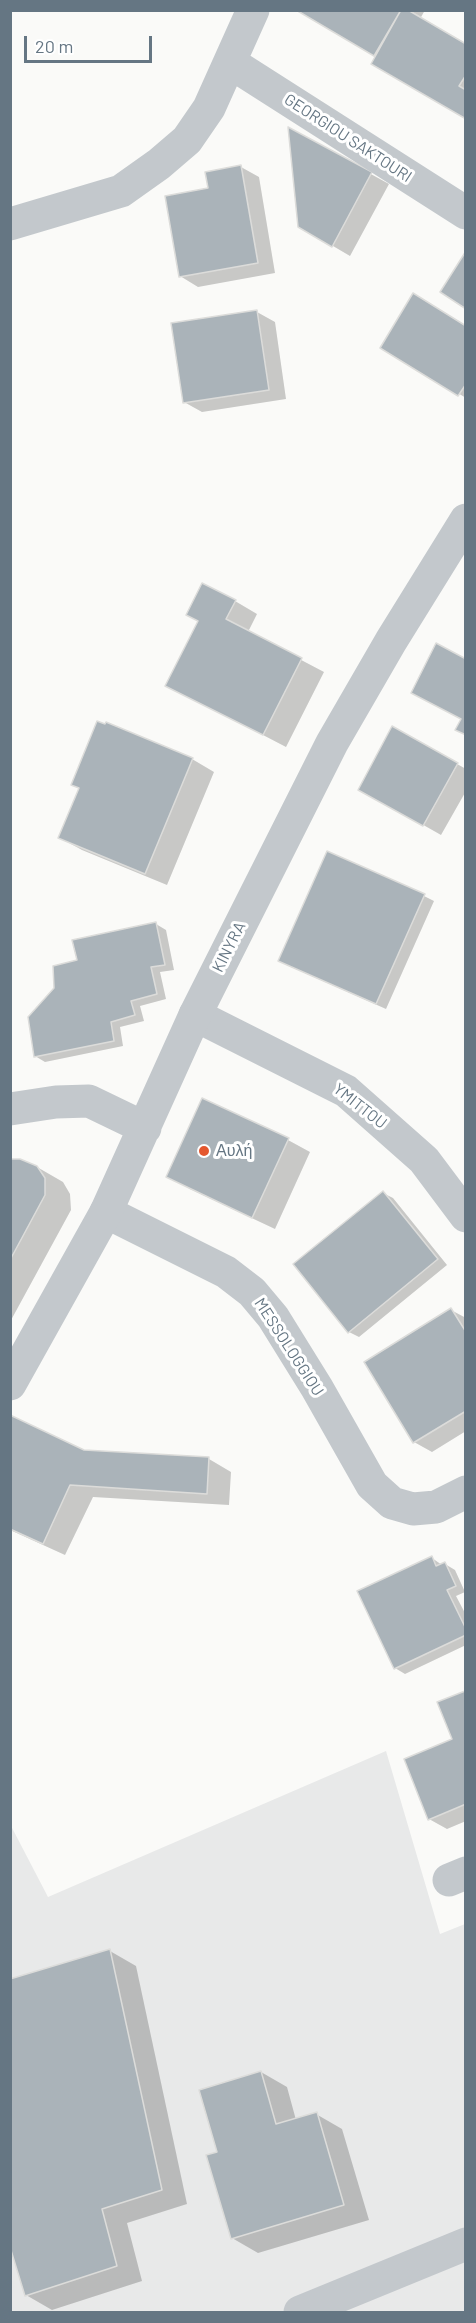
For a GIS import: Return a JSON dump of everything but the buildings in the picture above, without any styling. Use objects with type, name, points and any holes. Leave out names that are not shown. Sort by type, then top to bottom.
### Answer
[{"type":"street","points":[[10,224],[121,190],[159,164],[187,140],[209,108],[253,10]]},
{"type":"street","name":"GEORGIOU SAKTOURI","points":[[231,63],[465,213]]},
{"type":"street","name":"KINYRA","points":[[10,1384],[106,1212],[195,1015],[332,743],[465,520]]},
{"type":"street","name":"YMITTOU","points":[[195,1015],[346,1091],[424,1160],[465,1216]]},
{"type":"street","points":[[10,1109],[56,1102],[89,1101],[145,1128]]},
{"type":"street","name":"MESSOLOGGIOU","points":[[106,1212],[226,1272],[252,1292],[279,1327],[317,1388],[372,1485],[392,1503],[413,1509],[436,1508],[465,1492]]},
{"type":"street","points":[[300,2313],[465,2244]]},
{"type":"shaded area","points":[[386,1751],[440,1934],[465,1924],[465,2312],[11,2312],[10,1824],[48,1897]]},
{"type":"place","name":"Αυλή","points":[[204,1151]]}]
